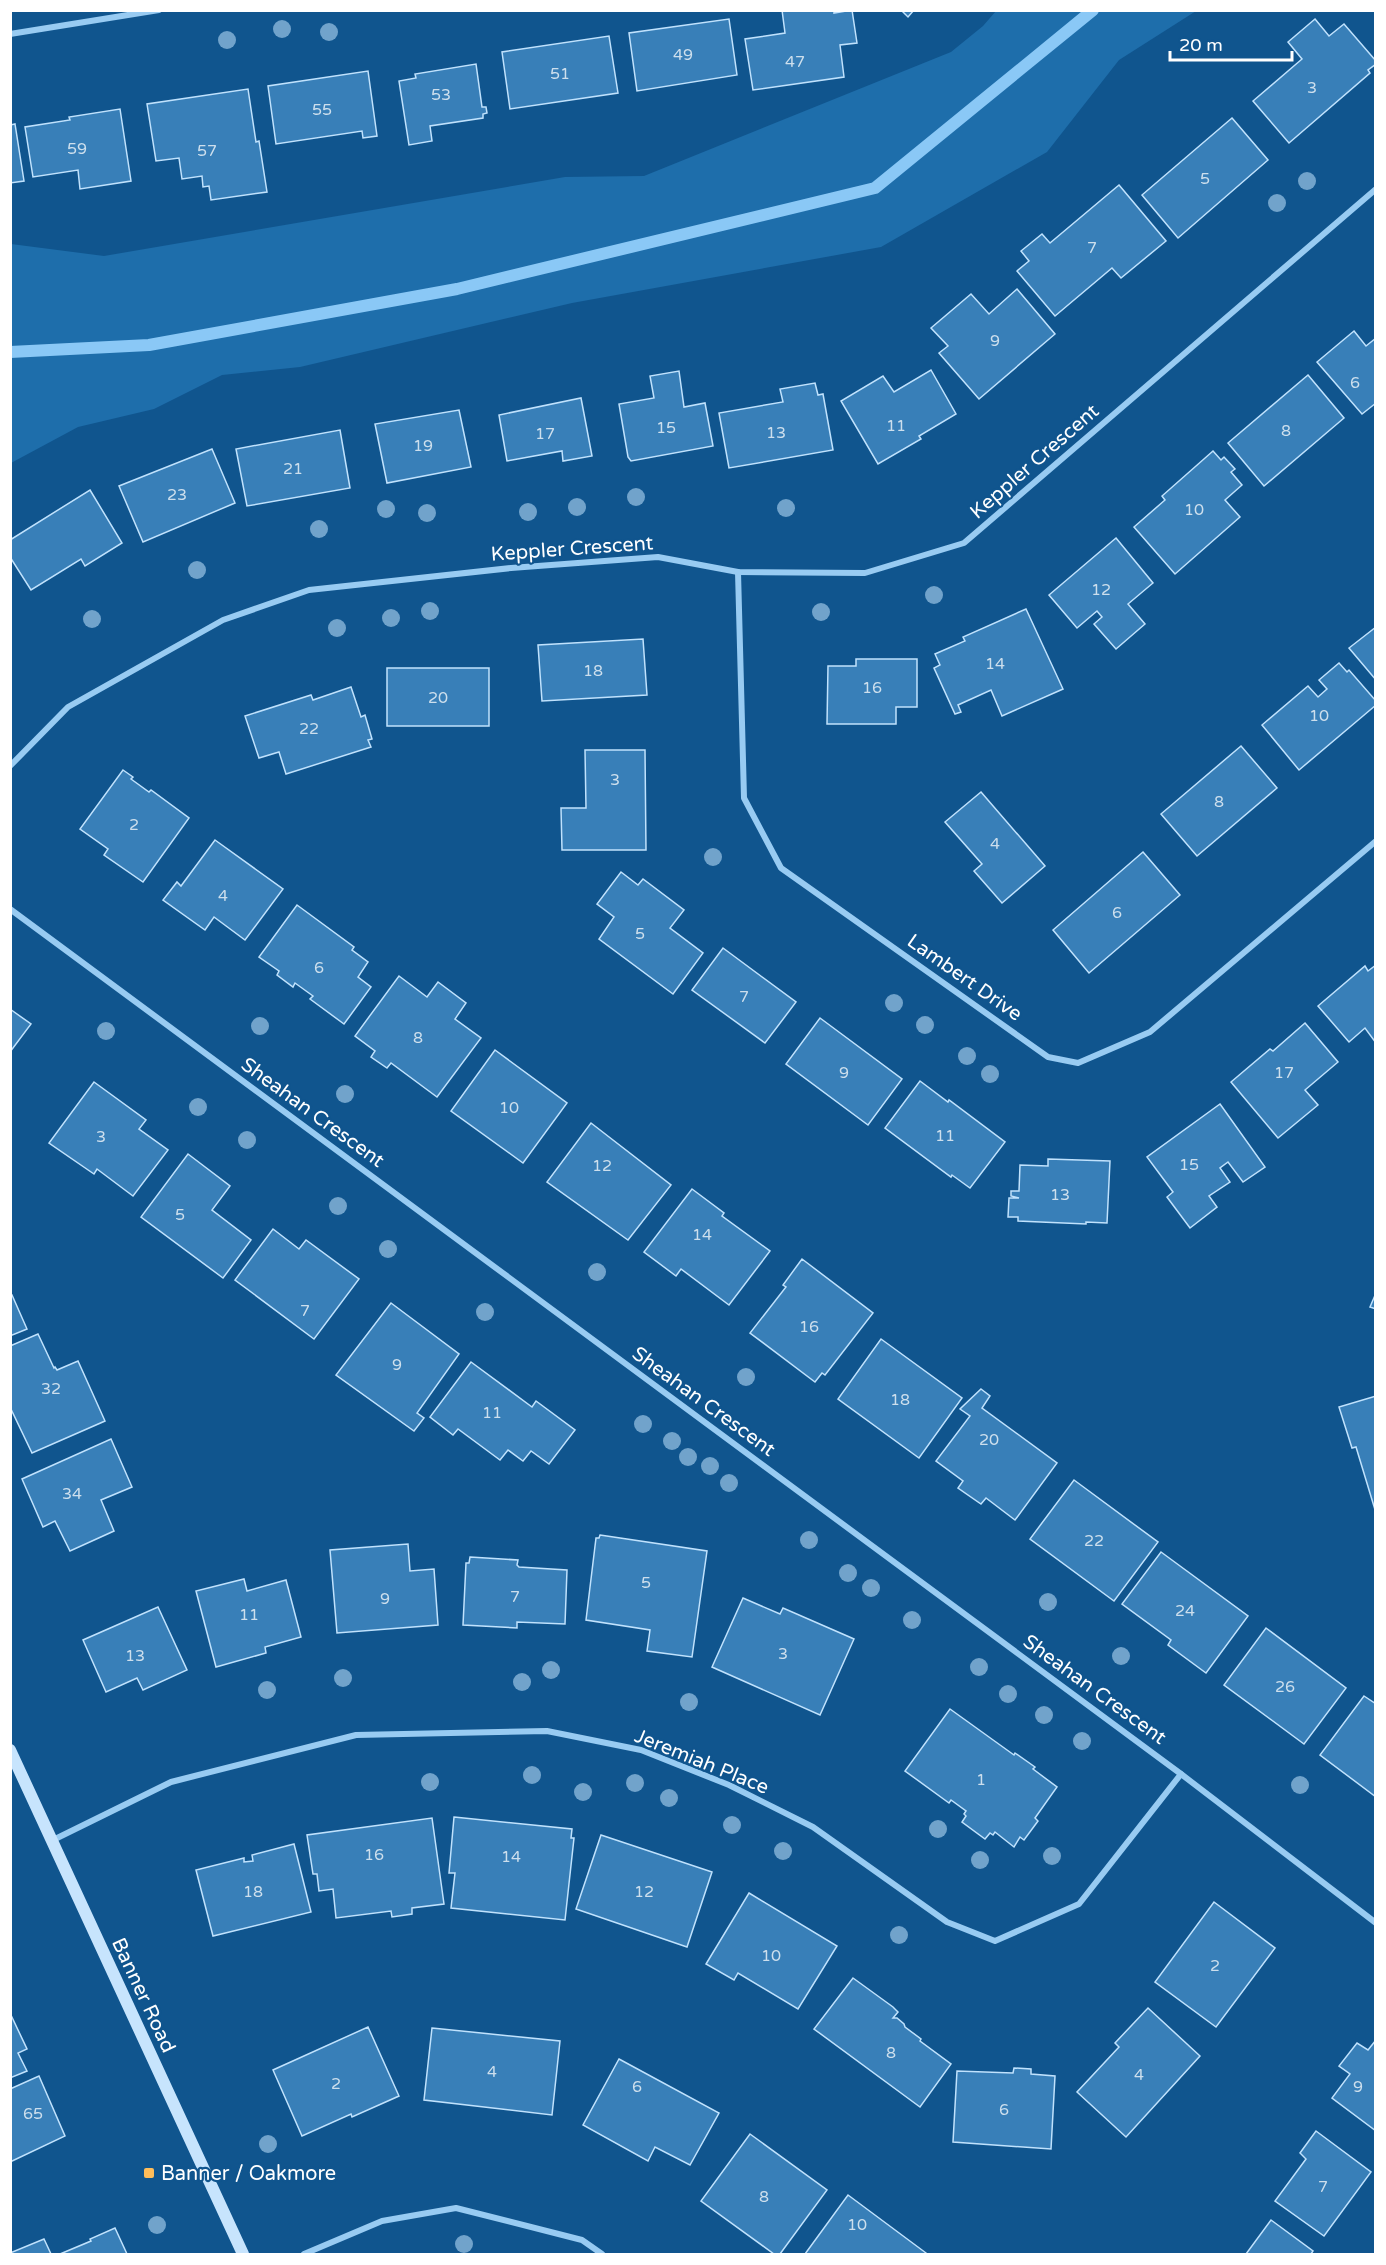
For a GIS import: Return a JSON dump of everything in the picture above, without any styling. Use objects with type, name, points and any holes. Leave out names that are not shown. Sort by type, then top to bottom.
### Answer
[{"type":"street","points":[[10,34],[159,10]]},
{"type":"street","name":"Keppler Crescent","points":[[10,766],[68,707],[223,620],[309,590],[511,568],[658,556],[738,572],[865,573],[964,543],[1376,189]]},
{"type":"street","name":"Lambert Drive","points":[[738,572],[744,798],[781,868],[1048,1057],[1078,1063],[1150,1032],[1376,841]]},
{"type":"street","name":"Sheahan Crescent","points":[[10,909],[1181,1774],[1376,1923]]},
{"type":"street","name":"Jeremiah Place","points":[[51,1841],[171,1782],[356,1735],[547,1731],[641,1750],[729,1785],[813,1827],[947,1922],[995,1941],[1079,1904],[1181,1774]]},
{"type":"street","name":"Banner Road","points":[[10,1750],[243,2254]]},
{"type":"street","points":[[304,2254],[382,2221],[456,2208],[582,2240],[602,2254]]},
{"type":"shaded area","points":[[996,11],[1196,11],[1119,60],[1047,152],[881,247],[572,303],[300,367],[222,375],[154,409],[78,427],[11,463],[11,244],[104,256],[565,177],[644,176],[951,52],[983,26]]},
{"type":"building","points":[[782,10],[834,10],[834,13],[852,10],[857,43],[840,45],[844,77],[753,90],[745,39],[785,33]]},
{"type":"building","points":[[901,10],[914,10],[908,17]]},
{"type":"building","points":[[729,19],[737,75],[637,91],[629,33]]},
{"type":"building","points":[[1315,19],[1329,36],[1344,24],[1376,61],[1376,64],[1368,70],[1370,73],[1289,143],[1253,101],[1302,59],[1288,42]]},
{"type":"building","points":[[609,36],[618,93],[510,109],[502,52]]},
{"type":"building","points":[[476,64],[482,107],[486,107],[487,113],[483,114],[483,118],[430,126],[432,141],[409,145],[399,81],[416,78],[415,74]]},
{"type":"building","points":[[368,71],[377,136],[363,138],[362,131],[276,144],[268,86]]},
{"type":"building","points":[[248,89],[267,192],[211,200],[209,186],[203,187],[202,176],[182,179],[179,158],[156,161],[147,104]]},
{"type":"building","points":[[120,109],[131,181],[80,189],[78,170],[33,177],[25,127]]},
{"type":"building","points":[[1232,118],[1268,160],[1178,238],[1142,195]]},
{"type":"building","points":[[15,124],[24,181],[10,183],[10,125]]},
{"type":"building","points":[[1119,185],[1166,241],[1121,278],[1112,268],[1055,316],[1017,271],[1029,261],[1021,251],[1042,234],[1050,243]]},
{"type":"building","points":[[1017,289],[1055,334],[979,399],[939,353],[948,346],[931,328],[971,294],[989,314]]},
{"type":"building","points":[[1354,331],[1366,346],[1376,338],[1376,403],[1362,414],[1317,362]]},
{"type":"building","points":[[931,370],[956,414],[919,436],[921,439],[878,464],[841,401],[883,376],[894,392]]},
{"type":"building","points":[[679,371],[684,407],[705,403],[713,446],[631,461],[628,457],[619,404],[654,398],[650,376]]},
{"type":"building","points":[[1308,375],[1344,418],[1264,486],[1228,443]]},
{"type":"building","points":[[815,383],[818,395],[823,394],[833,450],[729,468],[719,413],[783,402],[780,389]]},
{"type":"building","points":[[581,398],[592,456],[563,461],[562,451],[507,461],[499,415]]},
{"type":"building","points":[[459,410],[471,467],[387,483],[375,424]]},
{"type":"building","points":[[340,430],[350,488],[247,506],[236,449]]},
{"type":"building","points":[[212,449],[235,503],[143,542],[119,486]]},
{"type":"building","points":[[1213,451],[1221,460],[1224,457],[1235,469],[1231,472],[1242,485],[1225,500],[1240,517],[1175,574],[1134,527],[1165,500],[1162,496]]},
{"type":"building","points":[[90,490],[122,543],[85,566],[81,559],[31,590],[10,557],[10,540]]},
{"type":"building","points":[[1116,538],[1153,583],[1128,604],[1145,624],[1116,649],[1094,624],[1102,617],[1097,611],[1077,628],[1049,595]]},
{"type":"building","points":[[1026,609],[1063,689],[1002,716],[991,690],[958,705],[961,712],[955,714],[934,668],[940,665],[935,654],[965,641],[963,637]]},
{"type":"building","points":[[1376,627],[1376,680],[1349,648]]},
{"type":"building","points":[[643,639],[647,695],[542,701],[538,645]]},
{"type":"building","points":[[856,659],[917,659],[917,707],[896,707],[896,724],[827,724],[828,666],[856,666]]},
{"type":"building","points":[[1339,663],[1347,672],[1349,670],[1376,701],[1376,705],[1299,770],[1262,725],[1308,686],[1318,697],[1327,689],[1319,680]]},
{"type":"building","points":[[387,668],[489,668],[489,726],[387,726]]},
{"type":"building","points":[[351,687],[361,717],[365,715],[372,739],[368,740],[371,747],[286,774],[279,752],[259,758],[245,716],[311,695],[313,700]]},
{"type":"building","points":[[1241,746],[1277,788],[1197,856],[1161,814]]},
{"type":"building","points":[[585,750],[645,750],[646,850],[562,850],[561,808],[586,808]]},
{"type":"building","points":[[123,770],[133,777],[131,779],[149,792],[151,790],[189,818],[143,882],[104,855],[108,849],[80,829]]},
{"type":"building","points":[[981,792],[1045,866],[1002,903],[974,871],[982,864],[945,822]]},
{"type":"building","points":[[215,840],[283,889],[245,940],[214,917],[205,930],[163,900],[177,882],[181,886]]},
{"type":"building","points":[[1143,852],[1180,895],[1089,973],[1053,930]]},
{"type":"building","points":[[621,872],[638,885],[643,879],[684,910],[670,928],[703,953],[673,994],[599,939],[614,917],[597,904]]},
{"type":"building","points":[[297,905],[354,947],[352,950],[368,962],[358,977],[371,987],[344,1024],[310,999],[313,996],[295,983],[293,987],[277,975],[279,971],[259,957]]},
{"type":"building","points":[[723,948],[796,1002],[765,1043],[692,990]]},
{"type":"building","points":[[1376,965],[1376,1043],[1365,1028],[1349,1042],[1318,1006],[1365,966],[1368,971]]},
{"type":"building","points":[[399,976],[427,997],[438,982],[466,1003],[455,1019],[481,1038],[437,1097],[391,1063],[387,1068],[371,1057],[375,1051],[355,1036]]},
{"type":"building","points":[[10,1009],[31,1024],[10,1052]]},
{"type":"building","points":[[820,1018],[902,1079],[868,1125],[786,1064]]},
{"type":"building","points":[[1305,1023],[1338,1062],[1305,1090],[1318,1105],[1278,1138],[1231,1082],[1270,1049],[1273,1051]]},
{"type":"building","points":[[495,1050],[567,1103],[523,1163],[451,1111]]},
{"type":"building","points":[[920,1081],[1005,1142],[970,1188],[952,1175],[951,1177],[885,1128]]},
{"type":"building","points":[[94,1082],[146,1120],[139,1129],[168,1150],[133,1196],[97,1169],[94,1174],[49,1143]]},
{"type":"building","points":[[1220,1104],[1265,1167],[1243,1182],[1228,1162],[1220,1168],[1230,1182],[1209,1196],[1217,1207],[1190,1228],[1167,1197],[1173,1192],[1147,1157]]},
{"type":"building","points":[[591,1123],[671,1185],[628,1240],[547,1182]]},
{"type":"building","points":[[188,1154],[230,1186],[212,1210],[251,1240],[223,1278],[141,1217]]},
{"type":"building","points":[[1048,1159],[1110,1161],[1107,1223],[1018,1221],[1018,1217],[1008,1217],[1009,1198],[1019,1198],[1011,1196],[1011,1191],[1019,1191],[1020,1165],[1048,1166]]},
{"type":"building","points":[[692,1189],[724,1213],[722,1216],[770,1251],[729,1305],[681,1269],[676,1276],[644,1252]]},
{"type":"building","points":[[273,1229],[299,1249],[306,1240],[359,1279],[314,1339],[235,1280]]},
{"type":"building","points":[[802,1259],[873,1313],[825,1375],[822,1373],[815,1382],[750,1333],[786,1287],[783,1285]]},
{"type":"building","points":[[1376,1293],[1376,1309],[1370,1307]]},
{"type":"building","points":[[12,1295],[27,1329],[10,1336],[10,1296]]},
{"type":"building","points":[[391,1303],[459,1354],[417,1413],[424,1418],[414,1431],[336,1375]]},
{"type":"building","points":[[38,1334],[54,1368],[57,1370],[78,1361],[105,1421],[32,1453],[10,1407],[10,1346]]},
{"type":"building","points":[[881,1339],[962,1398],[919,1458],[838,1399]]},
{"type":"building","points":[[471,1362],[532,1407],[536,1401],[575,1430],[549,1464],[531,1451],[523,1461],[508,1450],[500,1460],[458,1429],[453,1435],[430,1417]]},
{"type":"building","points":[[981,1389],[990,1396],[982,1408],[1057,1463],[1015,1520],[986,1498],[981,1504],[958,1488],[963,1481],[936,1461],[970,1416],[960,1409]]},
{"type":"building","points":[[1376,1396],[1376,1513],[1356,1447],[1352,1448],[1339,1407]]},
{"type":"building","points":[[111,1439],[132,1487],[101,1500],[114,1531],[70,1551],[55,1521],[43,1527],[22,1479]]},
{"type":"building","points":[[1074,1480],[1158,1542],[1114,1601],[1030,1539]]},
{"type":"building","points":[[600,1535],[707,1551],[692,1657],[647,1651],[650,1630],[586,1620],[596,1538]]},
{"type":"building","points":[[408,1544],[410,1571],[434,1569],[438,1625],[337,1633],[330,1550]]},
{"type":"building","points":[[1161,1552],[1248,1616],[1206,1673],[1168,1645],[1171,1640],[1122,1604]]},
{"type":"building","points":[[470,1557],[518,1560],[519,1567],[567,1570],[565,1624],[517,1622],[517,1628],[463,1625],[466,1563],[469,1563]]},
{"type":"building","points":[[244,1579],[247,1591],[286,1580],[301,1637],[265,1647],[266,1653],[216,1667],[196,1591]]},
{"type":"building","points":[[743,1598],[780,1614],[783,1608],[854,1639],[820,1715],[712,1667]]},
{"type":"building","points":[[158,1607],[187,1670],[143,1690],[137,1678],[106,1692],[83,1640]]},
{"type":"building","points":[[1266,1628],[1346,1688],[1304,1744],[1224,1685]]},
{"type":"building","points":[[1364,1696],[1376,1704],[1376,1797],[1320,1755]]},
{"type":"building","points":[[950,1709],[1014,1755],[1015,1753],[1035,1767],[1033,1769],[1057,1787],[1035,1818],[1038,1821],[1024,1840],[1020,1837],[1014,1847],[995,1832],[993,1835],[990,1833],[985,1839],[962,1822],[966,1811],[951,1800],[949,1803],[905,1771]]},
{"type":"building","points":[[454,1817],[572,1829],[571,1838],[574,1838],[565,1920],[451,1908],[455,1873],[449,1873]]},
{"type":"building","points":[[432,1818],[444,1904],[412,1908],[412,1914],[392,1917],[391,1911],[336,1918],[333,1889],[319,1891],[317,1874],[313,1874],[307,1835]]},
{"type":"building","points":[[601,1835],[712,1872],[687,1947],[576,1909]]},
{"type":"building","points":[[294,1844],[311,1912],[213,1936],[196,1870],[244,1858],[244,1862],[253,1861],[252,1855]]},
{"type":"building","points":[[749,1893],[837,1946],[798,2009],[738,1973],[734,1980],[706,1964]]},
{"type":"building","points":[[1214,1902],[1275,1948],[1216,2027],[1155,1982]]},
{"type":"building","points":[[853,1978],[893,2007],[898,2012],[893,2018],[897,2018],[921,2039],[920,2041],[951,2064],[920,2107],[814,2029]]},
{"type":"building","points":[[1148,2008],[1200,2056],[1126,2137],[1077,2092],[1119,2047],[1115,2043]]},
{"type":"building","points":[[10,2013],[27,2049],[18,2053],[27,2071],[10,2078]]},
{"type":"building","points":[[368,2027],[399,2096],[302,2136],[273,2070]]},
{"type":"building","points":[[432,2028],[560,2041],[552,2115],[424,2100]]},
{"type":"building","points":[[1376,2040],[1376,2131],[1332,2098],[1350,2074],[1339,2066],[1357,2043],[1368,2050]]},
{"type":"building","points":[[619,2059],[719,2113],[690,2165],[655,2147],[648,2161],[583,2125]]},
{"type":"building","points":[[1014,2068],[1031,2069],[1031,2074],[1055,2076],[1051,2149],[953,2142],[957,2071],[1013,2073]]},
{"type":"building","points":[[39,2076],[65,2136],[10,2162],[10,2089]]},
{"type":"building","points":[[1316,2131],[1371,2172],[1324,2236],[1275,2201],[1306,2159],[1300,2153]]},
{"type":"building","points":[[750,2134],[827,2190],[780,2254],[774,2254],[701,2201]]},
{"type":"building","points":[[848,2195],[926,2253],[805,2254]]},
{"type":"building","points":[[1271,2220],[1313,2251],[1311,2254],[1246,2254]]},
{"type":"building","points":[[115,2228],[127,2254],[60,2254],[91,2241],[90,2239]]},
{"type":"building","points":[[44,2239],[51,2254],[10,2254],[10,2253]]},
{"type":"waterway","points":[[10,352],[149,345],[457,289],[875,188],[1093,10]]},
{"type":"place","name":"Banner / Oakmore","points":[[149,2173]]}]
